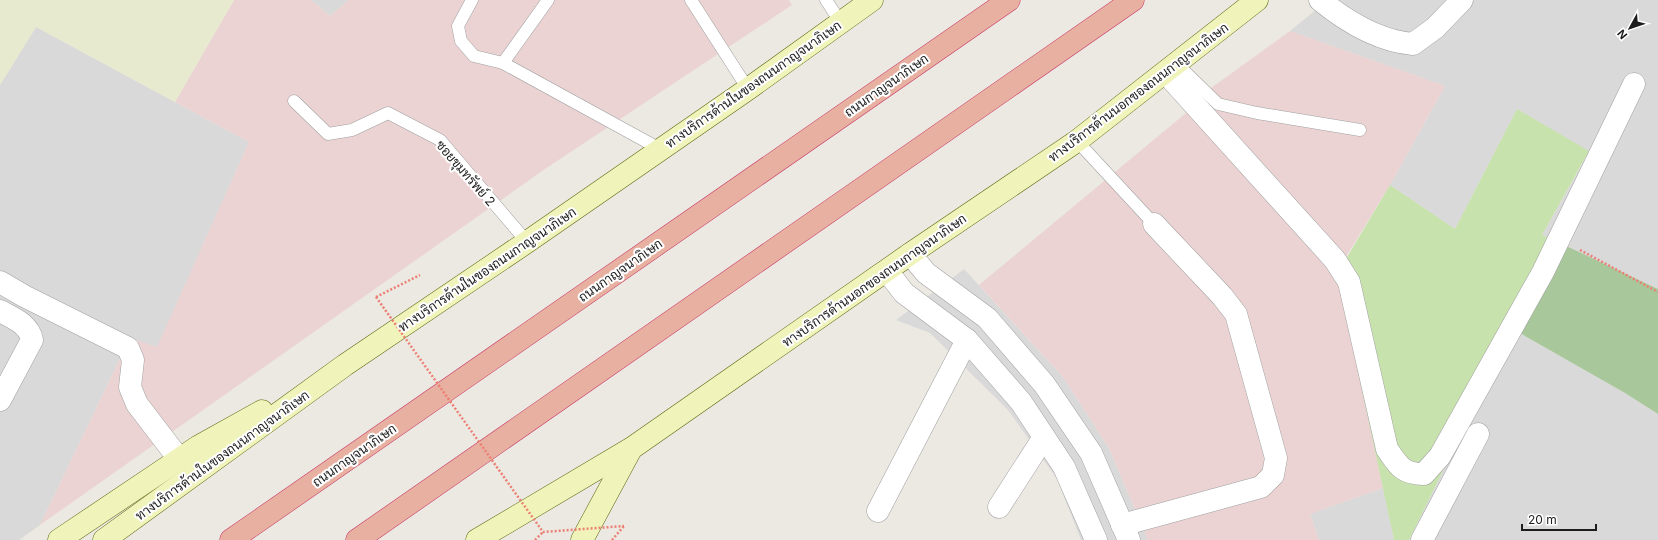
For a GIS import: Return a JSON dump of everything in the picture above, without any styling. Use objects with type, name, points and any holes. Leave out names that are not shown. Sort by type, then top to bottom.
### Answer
[{"type":"highway","name":"ถนนกาญจนาภิเษก","points":[[231,540],[1009,0]]},
{"type":"highway","points":[[357,540],[1133,0]]},
{"type":"main road","name":"ทางบริการด้านในของถนนกาญจนาภิเษก","points":[[104,540],[345,365],[527,242],[748,89],[872,0]]},
{"type":"main road","name":"ทางบริการด้านนอกของถนนกาญจนาภิเษก","points":[[477,540],[632,448],[910,254],[1077,141],[1257,0]]},
{"type":"main road","points":[[59,540],[199,446],[345,365]]},
{"type":"main road","points":[[582,540],[632,448]]},
{"type":"street","points":[[1320,0],[1335,13],[1357,27],[1398,43],[1413,44],[1435,28],[1462,0]]},
{"type":"street","points":[[1171,68],[1336,260],[1349,282],[1387,449],[1399,465],[1412,474],[1424,474],[1440,456],[1542,272],[1634,84]]},
{"type":"street","points":[[887,271],[904,293],[967,340],[1021,402],[1064,467],[1095,539],[1125,533],[1261,487],[1273,475],[1276,458],[1236,314],[1222,296],[1154,224]]},
{"type":"street","points":[[910,254],[926,273],[987,318],[1044,384],[1091,453],[1125,533]]},
{"type":"street","points":[[0,282],[24,296],[128,348],[133,360],[130,387],[137,404],[179,460]]},
{"type":"street","points":[[0,311],[25,325],[31,332],[32,340],[0,400]]},
{"type":"street","points":[[878,511],[967,340]]},
{"type":"street","points":[[1422,540],[1478,434]]},
{"type":"street","points":[[999,507],[1044,437]]},
{"type":"lane","points":[[472,0],[458,26],[461,41],[474,56],[503,63],[660,149]]},
{"type":"lane","points":[[503,63],[548,0]]},
{"type":"lane","points":[[691,0],[748,89]]},
{"type":"lane","points":[[826,0],[841,23]]},
{"type":"lane","points":[[1171,68],[1218,104],[1257,113],[1360,130]]},
{"type":"lane","name":"ซอยขุมทรัพย์ 2","points":[[294,101],[328,134],[352,130],[388,113],[440,140],[527,242]]},
{"type":"lane","points":[[1077,141],[1154,224]]},
{"type":"path","points":[[1578,249],[1658,292]]},
{"type":"path","points":[[420,275],[376,296],[543,532]]},
{"type":"path","points":[[535,540],[543,532],[624,526],[612,540]]},
{"type":"shaded area","points":[[234,0],[311,0],[330,16],[349,0],[789,0],[792,5],[545,169],[40,525],[130,338],[157,347],[249,142],[175,102]]},
{"type":"shaded area","points":[[311,0],[349,0],[330,16]]},
{"type":"shaded area","points":[[1328,0],[1658,0],[1658,289],[1542,235],[1589,152],[1517,109],[1455,229],[1390,185],[1445,86],[1290,31]]},
{"type":"shaded area","points":[[36,27],[249,142],[157,348],[130,338],[40,525],[19,540],[0,540],[0,85]]},
{"type":"shaded area","points":[[1290,31],[1445,86],[1390,185],[1344,260],[1200,96]]},
{"type":"shaded area","points":[[1192,108],[1337,274],[1383,488],[1310,514],[1319,540],[1148,540],[1109,448],[1063,377],[979,285]]},
{"type":"shaded area","points":[[964,269],[1063,377],[1109,448],[1148,540],[1081,540],[1057,479],[1008,410],[930,333],[896,320]]},
{"type":"shaded area","points":[[1518,332],[1625,393],[1658,414],[1658,540],[1409,540],[1467,422]]},
{"type":"shaded area","points":[[1383,488],[1394,540],[1319,540],[1310,514]]},
{"type":"green space","points":[[0,0],[234,0],[175,102],[36,27],[0,85]]},
{"type":"green space","points":[[1517,109],[1589,151],[1542,235],[1562,244],[1467,422],[1409,540],[1394,540],[1337,274],[1390,185],[1455,229]]},
{"type":"green space","points":[[1562,244],[1658,289],[1658,414],[1625,393],[1518,332]]}]
